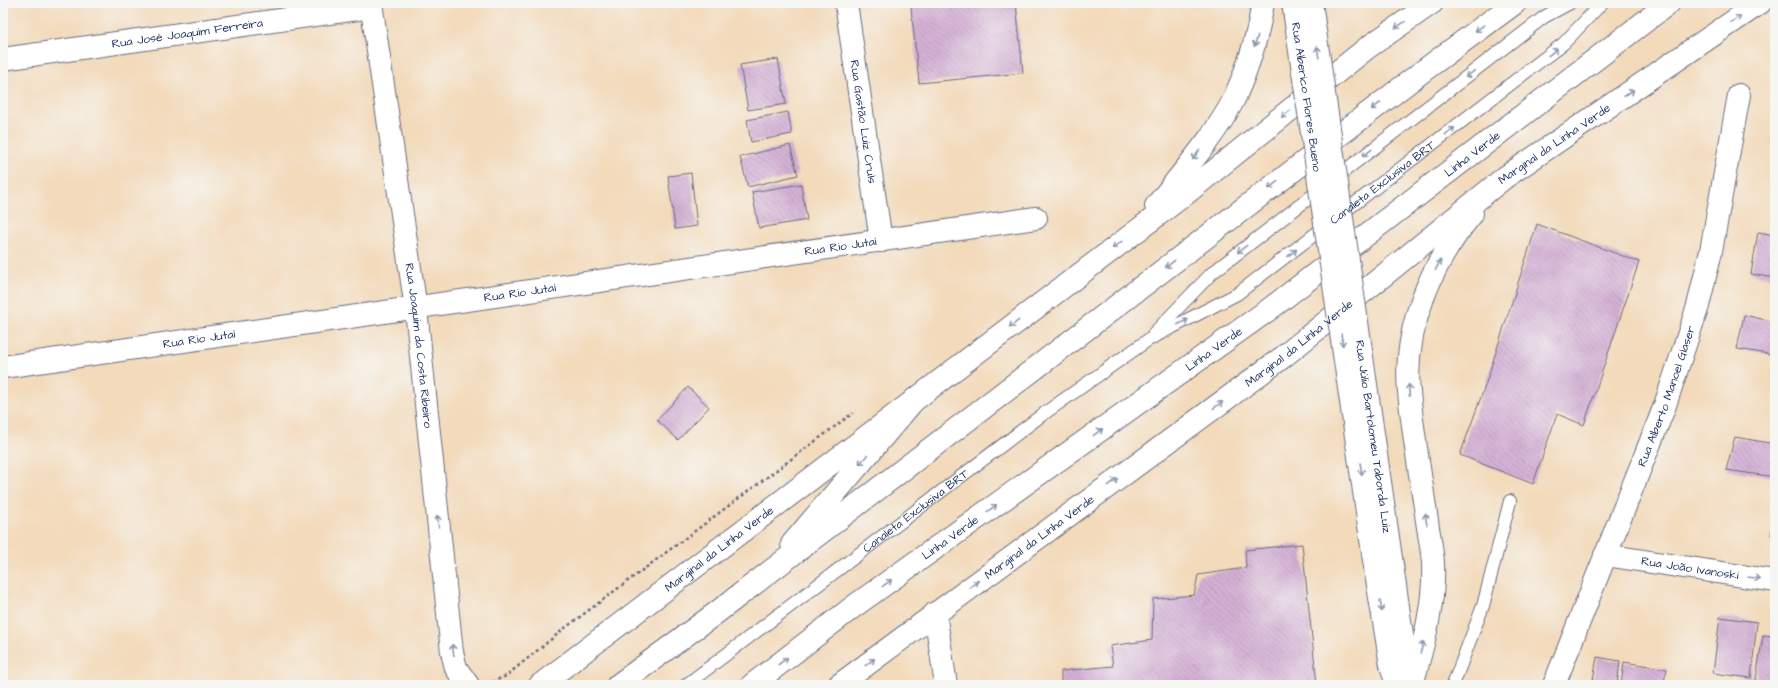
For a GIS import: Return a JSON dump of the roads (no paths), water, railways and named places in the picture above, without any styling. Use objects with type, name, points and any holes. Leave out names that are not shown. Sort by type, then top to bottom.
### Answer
[{"type":"main road","name":"Rua Gastão Luiz Cruls","points":[[846,3],[881,241]]},
{"type":"main road","points":[[1137,230],[1185,170],[1213,132],[1233,100],[1252,54],[1259,31],[1263,3]]},
{"type":"main road","name":"Rua Alberico Flores Bueno","points":[[1293,3],[1329,189]]},
{"type":"main road","name":"Rua Alberico Flores Bueno","points":[[1311,3],[1329,189]]},
{"type":"main road","name":"Marginal da Linha Verde","points":[[540,685],[1215,170],[1367,48],[1432,3]]},
{"type":"main road","points":[[618,685],[763,577],[1410,80],[1515,3]]},
{"type":"main road","name":"Linha Verde","points":[[752,685],[853,607],[1271,308],[1669,3]]},
{"type":"main road","name":"Marginal da Linha Verde","points":[[839,685],[1283,357],[1504,178],[1758,4]]},
{"type":"main road","name":"Rua José Joaquim Ferreira","points":[[3,59],[371,5]]},
{"type":"main road","name":"Rua Joaquim da Costa Ribeiro","points":[[371,5],[416,309],[452,652],[456,668],[468,685]]},
{"type":"main road","name":"Rua Alberto Manoel Glaser","points":[[1554,685],[1664,408],[1698,306],[1710,251],[1739,95]]},
{"type":"main road","points":[[1412,685],[1427,630],[1432,604],[1433,562],[1408,391],[1410,348],[1420,304],[1438,263],[1466,222],[1504,178]]},
{"type":"main road","name":"Rua Júlio Bartolomeu Taborda Luiz","points":[[1329,189],[1384,566],[1391,665],[1398,685]]},
{"type":"main road","name":"Rua Rio Jutaí","points":[[3,367],[416,309],[1036,218]]},
{"type":"main road","points":[[763,577],[916,399]]},
{"type":"main road","name":"Rua João Ivanoski","points":[[1605,555],[1775,581]]},
{"type":"main road","name":"Rua Júlio Bartolomeu Taborda Luiz","points":[[1384,566],[1406,662],[1406,685]]},
{"type":"main road","points":[[935,613],[946,685]]},
{"type":"lane","name":"Canaleta Exclusiva BRT","points":[[1148,340],[1212,272],[1544,17],[1570,3]]},
{"type":"lane","name":"Canaleta Exclusiva BRT","points":[[686,685],[1042,415],[1148,340],[1237,294],[1564,43],[1602,3]]},
{"type":"lane","points":[[1453,685],[1482,606],[1510,501]]}]
